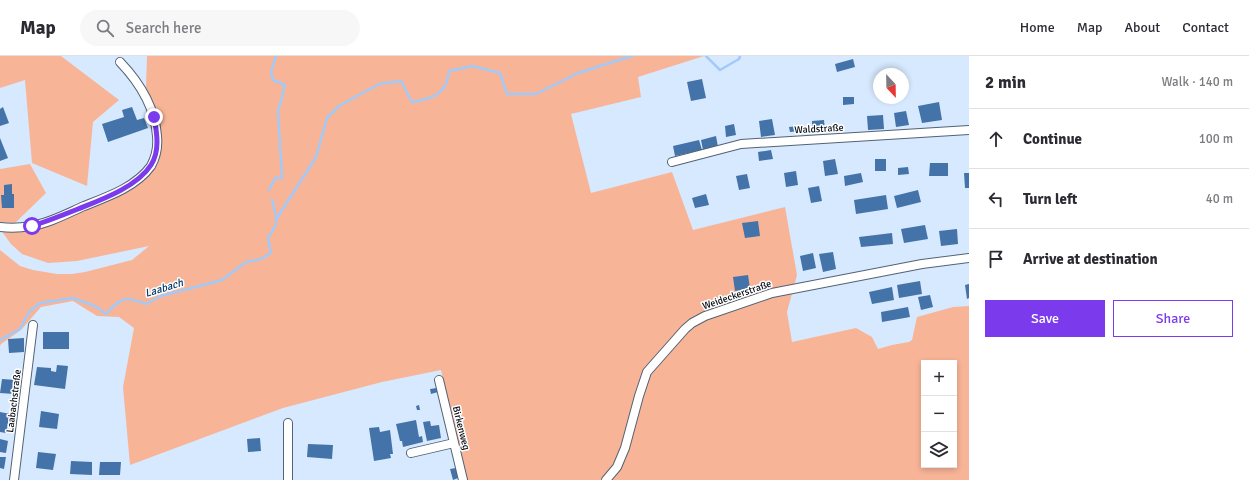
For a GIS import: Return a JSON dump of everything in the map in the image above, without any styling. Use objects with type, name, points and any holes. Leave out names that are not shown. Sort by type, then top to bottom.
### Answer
[{"type":"street","points":[[0,227],[32,226],[46,222],[102,199],[131,184],[152,165],[156,153],[157,142],[154,117],[149,103],[140,86],[120,62]]},
{"type":"street","name":"Waldstraße","points":[[672,162],[741,144],[969,130]]},
{"type":"street","name":"Weideckerstraße","points":[[606,480],[617,467],[625,448],[647,372],[692,323],[705,316],[772,293],[922,264],[969,258]]},
{"type":"street","name":"Laabachstraße","points":[[14,480],[33,325]]},
{"type":"street","name":"Birkenweg","points":[[439,380],[463,480]]},
{"type":"street","points":[[288,423],[288,480]]},
{"type":"street","points":[[411,453],[454,443]]},
{"type":"shaded area","points":[[0,56],[61,56],[119,100],[93,122],[87,186],[32,163],[25,80],[0,88]]},
{"type":"shaded area","points":[[147,56],[704,56],[638,77],[641,97],[571,114],[591,193],[672,172],[693,230],[785,207],[797,275],[787,312],[792,342],[856,328],[872,337],[878,349],[912,340],[917,317],[953,307],[969,306],[969,480],[466,480],[441,370],[382,382],[283,408],[130,465],[123,387],[134,328],[119,317],[97,316],[73,301],[41,307],[21,330],[0,346],[0,250],[20,266],[57,274],[72,274],[132,260],[149,246],[77,261],[48,263],[22,254],[11,244],[0,229],[43,226],[110,201],[128,191],[148,175],[158,163],[161,147],[154,107],[146,87]]},
{"type":"shaded area","points":[[30,164],[46,193],[15,223],[0,222],[0,169]]},
{"type":"building","points":[[853,59],[855,67],[837,72],[835,64]]},
{"type":"building","points":[[702,79],[706,98],[691,101],[687,82]]},
{"type":"building","points":[[843,97],[854,97],[854,104],[843,105]]},
{"type":"building","points":[[939,102],[942,120],[922,123],[918,106]]},
{"type":"building","points":[[3,107],[9,123],[0,126],[0,109]]},
{"type":"building","points":[[132,107],[137,120],[144,118],[148,128],[108,142],[102,124],[124,117],[122,110]]},
{"type":"building","points":[[906,111],[909,125],[896,127],[894,113]]},
{"type":"building","points":[[883,115],[884,129],[868,130],[867,116]]},
{"type":"building","points":[[772,119],[775,135],[761,137],[759,121]]},
{"type":"building","points":[[824,120],[825,131],[812,132],[812,121]]},
{"type":"building","points":[[734,124],[736,135],[726,137],[725,126]]},
{"type":"building","points":[[799,126],[800,131],[790,132],[789,127]]},
{"type":"building","points":[[716,136],[718,147],[703,150],[701,140]]},
{"type":"building","points":[[0,138],[8,158],[0,161]]},
{"type":"building","points":[[699,140],[702,150],[675,156],[673,146]]},
{"type":"building","points":[[771,150],[773,159],[759,161],[758,152]]},
{"type":"building","points":[[835,159],[838,174],[825,176],[823,161]]},
{"type":"building","points":[[875,159],[886,159],[886,171],[875,171]]},
{"type":"building","points":[[930,163],[948,163],[948,176],[929,176]]},
{"type":"building","points":[[908,167],[909,174],[898,175],[898,168]]},
{"type":"building","points":[[796,171],[798,185],[786,187],[784,173]]},
{"type":"building","points":[[861,173],[863,182],[845,186],[844,176]]},
{"type":"building","points":[[964,173],[969,173],[969,188],[965,188]]},
{"type":"building","points":[[747,174],[750,188],[739,190],[736,176]]},
{"type":"building","points":[[12,184],[14,208],[2,208],[1,195],[4,195],[4,185]]},
{"type":"building","points":[[819,186],[822,201],[811,203],[808,188]]},
{"type":"building","points":[[918,190],[921,202],[897,208],[894,196]]},
{"type":"building","points":[[706,194],[709,205],[695,208],[692,198]]},
{"type":"building","points":[[886,195],[888,209],[856,214],[854,200]]},
{"type":"building","points":[[758,221],[760,236],[745,238],[742,223]]},
{"type":"building","points":[[925,225],[928,239],[904,243],[901,229]]},
{"type":"building","points":[[957,229],[958,244],[941,246],[939,231]]},
{"type":"building","points":[[892,233],[893,244],[861,247],[859,237]]},
{"type":"building","points":[[833,252],[836,269],[823,272],[819,254]]},
{"type":"building","points":[[813,253],[816,268],[803,271],[800,256]]},
{"type":"building","points":[[748,275],[750,288],[735,291],[733,277]]},
{"type":"building","points":[[920,281],[922,294],[899,298],[897,285]]},
{"type":"building","points":[[969,284],[969,298],[967,299],[965,285]]},
{"type":"building","points":[[892,287],[894,300],[872,304],[869,292]]},
{"type":"building","points":[[930,295],[933,307],[921,310],[918,297]]},
{"type":"building","points":[[908,307],[910,317],[882,322],[881,312]]},
{"type":"building","points":[[43,332],[69,332],[69,349],[43,349]]},
{"type":"building","points":[[24,338],[24,352],[9,353],[8,339]]},
{"type":"building","points":[[57,365],[68,366],[65,389],[34,385],[37,367],[51,368],[51,371],[56,372]]},
{"type":"building","points":[[2,379],[16,380],[14,394],[0,393]]},
{"type":"building","points":[[437,388],[438,392],[431,394],[430,389]]},
{"type":"building","points":[[419,405],[420,410],[417,410],[416,406]]},
{"type":"building","points":[[41,411],[59,414],[57,429],[39,427]]},
{"type":"building","points":[[0,412],[10,414],[6,433],[0,432]]},
{"type":"building","points":[[416,420],[419,437],[422,436],[423,442],[403,447],[396,424]]},
{"type":"building","points":[[430,421],[431,426],[439,425],[441,438],[427,441],[423,422]]},
{"type":"building","points":[[379,427],[380,432],[390,430],[393,454],[390,454],[391,458],[374,461],[369,428]]},
{"type":"building","points":[[260,438],[261,451],[248,452],[247,439]]},
{"type":"building","points":[[0,439],[8,441],[6,453],[0,452]]},
{"type":"building","points":[[308,444],[333,445],[332,459],[307,457]]},
{"type":"building","points":[[38,452],[56,454],[53,470],[36,468]]},
{"type":"building","points":[[0,457],[6,457],[4,469],[0,468]]},
{"type":"building","points":[[71,461],[92,462],[92,475],[70,474]]},
{"type":"building","points":[[100,462],[121,462],[120,475],[99,475]]},
{"type":"building","points":[[456,468],[458,478],[453,480],[450,469]]},
{"type":"waterway","name":"Laabach","points":[[269,190],[275,178],[282,178],[278,111],[285,85],[273,80],[271,72],[276,56]]},
{"type":"waterway","points":[[277,218],[316,157],[327,118],[339,106],[379,84],[401,81],[412,102],[427,99],[440,92],[447,82],[449,71],[472,66],[500,73],[507,94],[536,94],[578,73],[632,56]]},
{"type":"waterway","points":[[706,56],[720,70],[739,59],[740,56]]},
{"type":"waterway","name":"Laabach","points":[[0,340],[20,329],[29,312],[40,303],[73,298],[95,306],[106,314],[119,301],[128,299],[146,304],[161,296],[222,280],[246,262],[261,259],[271,253],[268,238],[276,223],[272,200]]},
{"type":"route","points":[[32,226],[46,222],[109,196],[131,184],[145,172],[152,165],[156,153],[157,142],[154,117]]}]
